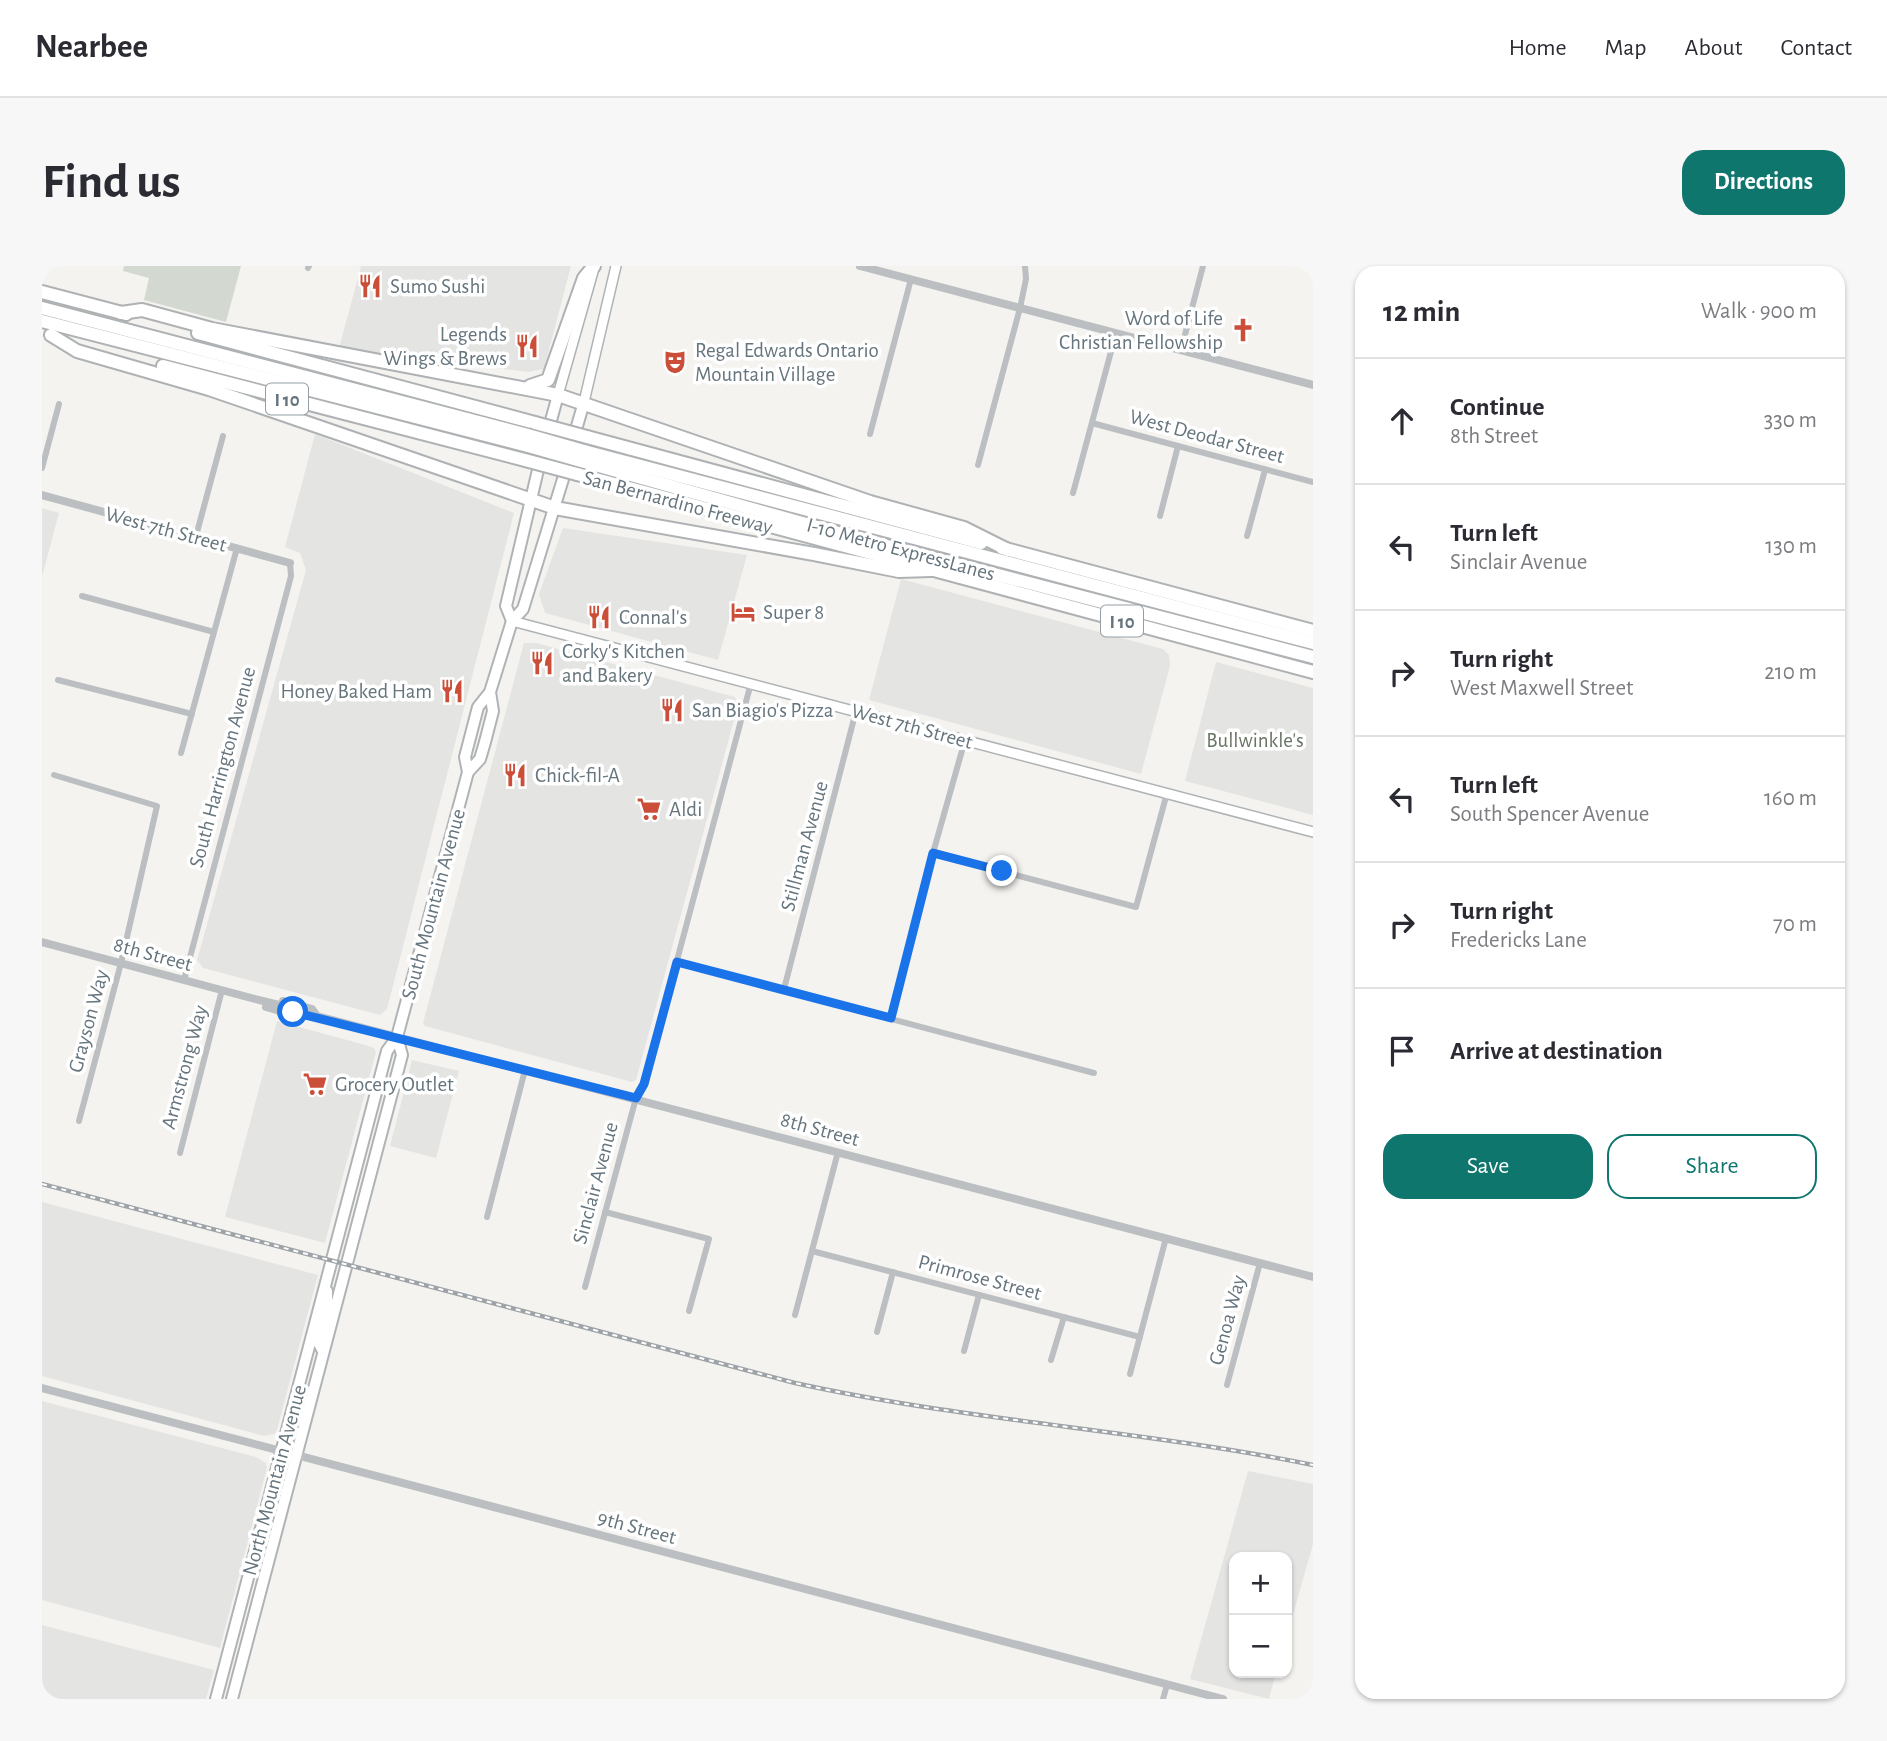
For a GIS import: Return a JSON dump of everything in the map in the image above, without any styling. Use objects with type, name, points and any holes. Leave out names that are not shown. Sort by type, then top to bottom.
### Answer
[{"type":"highway","points":[[522,387],[538,385],[548,380],[584,278],[594,266]]},
{"type":"highway","name":"San Bernardino Freeway","points":[[42,292],[535,423],[584,450],[812,497],[1313,631]]},
{"type":"highway","name":"I-10 Metro ExpressLanes","points":[[42,308],[528,441]]},
{"type":"highway","points":[[121,313],[142,310],[212,328],[558,395],[870,502],[964,528],[1008,550]]},
{"type":"highway","name":"I-10 Metro ExpressLanes","points":[[42,321],[190,360],[528,441],[584,450],[1313,643]]},
{"type":"highway","points":[[46,334],[77,351],[209,389],[555,508],[900,571],[931,570]]},
{"type":"highway","name":"San Bernardino Freeway","points":[[46,334],[1313,672]]},
{"type":"highway","points":[[225,356],[420,393]]},
{"type":"highway","points":[[190,360],[274,396]]},
{"type":"highway","name":"I-10 Metro ExpressLanes","points":[[584,450],[856,538],[1313,657]]},
{"type":"highway","points":[[812,497],[876,528]]},
{"type":"highway","points":[[765,526],[856,538]]},
{"type":"main road","points":[[558,395],[594,266]]},
{"type":"main road","points":[[584,402],[616,266]]},
{"type":"main road","name":"South Mountain Avenue","points":[[512,621],[506,606],[558,395]]},
{"type":"main road","name":"South Mountain Avenue","points":[[331,1261],[387,1051],[397,1037],[468,772],[480,760],[483,751],[493,710],[490,692],[512,621],[523,609],[535,564],[555,508],[584,402]]},
{"type":"main road","name":"West 7th Street","points":[[512,621],[1313,832]]},
{"type":"main road","name":"South Mountain Avenue","points":[[347,1265],[402,1055],[397,1037]]},
{"type":"main road","points":[[374,1100],[376,1122],[373,1136],[378,1145]]},
{"type":"main road","points":[[354,1240],[351,1221],[369,1153],[361,1147]]},
{"type":"main road","name":"North Mountain Avenue","points":[[216,1699],[331,1261]]},
{"type":"main road","name":"North Mountain Avenue","points":[[232,1699],[347,1265]]},
{"type":"main road","points":[[323,1351],[318,1342],[327,1305],[326,1282]]},
{"type":"main road","points":[[309,1346],[316,1355],[311,1372],[311,1400]]},
{"type":"main road","points":[[265,1514],[268,1531],[260,1559],[266,1570]]},
{"type":"main road","points":[[246,1644],[245,1624],[257,1577],[251,1566]]},
{"type":"main road","points":[[221,1680],[222,1699]]},
{"type":"street","points":[[860,266],[1313,385]]},
{"type":"street","points":[[978,465],[1020,308],[1026,279],[1025,266]]},
{"type":"street","points":[[1181,350],[1203,266]]},
{"type":"street","points":[[870,434],[911,279]]},
{"type":"street","points":[[1073,493],[1116,333]]},
{"type":"street","points":[[42,468],[59,404]]},
{"type":"street","name":"West Deodar Street","points":[[1092,423],[1313,482]]},
{"type":"street","points":[[197,536],[223,436]]},
{"type":"street","points":[[1160,516],[1178,446]]},
{"type":"street","points":[[1247,536],[1265,470]]},
{"type":"street","name":"West 7th Street","points":[[42,495],[290,563]]},
{"type":"street","points":[[181,754],[237,548]]},
{"type":"street","name":"South Harrington Avenue","points":[[184,980],[291,576],[290,563]]},
{"type":"street","points":[[82,596],[214,632]]},
{"type":"street","points":[[58,680],[192,714]]},
{"type":"street","name":"Sinclair Avenue","points":[[585,1287],[636,1098],[644,1084],[751,683]]},
{"type":"street","name":"Stillman Avenue","points":[[784,989],[856,711]]},
{"type":"street","points":[[891,1018],[965,740]]},
{"type":"street","name":"Grayson Way","points":[[54,775],[157,806],[121,963],[79,1121]]},
{"type":"street","points":[[933,853],[1136,907],[1167,793]]},
{"type":"street","name":"8th Street","points":[[42,942],[254,999],[260,1005],[290,1014],[309,1019],[317,1016],[636,1098],[1313,1277]]},
{"type":"street","points":[[677,962],[1094,1073]]},
{"type":"street","name":"Armstrong Way","points":[[180,1153],[222,990]]},
{"type":"street","name":"8th Street","points":[[254,999],[263,996],[287,1002],[312,1009],[317,1016]]},
{"type":"street","points":[[487,1217],[525,1070]]},
{"type":"street","points":[[795,1315],[838,1152]]},
{"type":"street","points":[[605,1212],[709,1239],[689,1311]]},
{"type":"street","points":[[1130,1374],[1166,1238]]},
{"type":"street","name":"Primrose Street","points":[[812,1251],[1140,1337]]},
{"type":"street","name":"Genoa Way","points":[[1227,1385],[1259,1263]]},
{"type":"street","points":[[877,1332],[893,1272]]},
{"type":"street","points":[[964,1351],[979,1295]]},
{"type":"street","points":[[1052,1360],[1064,1317]]},
{"type":"street","name":"9th Street","points":[[42,1388],[1223,1699]]},
{"type":"street","points":[[1163,1699],[1167,1685]]},
{"type":"shaded area","points":[[124,266],[241,266],[226,322],[144,300],[149,278],[123,271]]},
{"type":"shaded area","points":[[361,266],[571,266],[544,369],[528,372],[339,348]]},
{"type":"shaded area","points":[[315,434],[514,513],[387,1009],[380,1015],[203,968],[197,960],[306,570],[300,553],[285,547]]},
{"type":"shaded area","points":[[42,508],[59,513],[42,577]]},
{"type":"shaded area","points":[[563,528],[747,555],[718,660],[545,613],[539,594]]},
{"type":"shaded area","points":[[901,579],[1163,649],[1169,655],[1170,666],[1141,774],[869,700]]},
{"type":"shaded area","points":[[524,643],[536,643],[735,697],[736,700],[737,709],[636,1080],[632,1082],[425,1026],[423,1023]]},
{"type":"shaded area","name":"Bullwinkle's","points":[[1216,662],[1313,688],[1313,815],[1185,781]]},
{"type":"shaded area","points":[[277,1021],[369,1046],[376,1052],[325,1243],[225,1217]]},
{"type":"shaded area","points":[[412,1060],[459,1071],[436,1158],[390,1146]]},
{"type":"shaded area","points":[[42,1202],[318,1275],[274,1434],[264,1436],[42,1376]]},
{"type":"shaded area","points":[[42,1401],[256,1457],[266,1463],[267,1468],[220,1648],[42,1600]]},
{"type":"shaded area","points":[[1248,1471],[1313,1484],[1313,1544],[1292,1618],[1292,1552],[1229,1552],[1229,1678],[1275,1678],[1269,1699],[1190,1679]]},
{"type":"shaded area","points":[[42,1625],[214,1670],[206,1699],[42,1699]]},
{"type":"railway","points":[[42,1184],[795,1383],[924,1407],[1184,1443],[1313,1465]]},
{"type":"place","name":"Sumo Sushi","points":[[370,286]]},
{"type":"place","name":"Word of Life Christian Fellowship","points":[[1243,330]]},
{"type":"place","name":"Legends Wings & Brews","points":[[527,346]]},
{"type":"place","name":"Regal Edwards Ontario Mountain Village","points":[[675,362]]},
{"type":"place","name":"Super 8","points":[[743,612]]},
{"type":"place","name":"Connal's","points":[[599,617]]},
{"type":"place","name":"Corky's Kitchen and Bakery","points":[[542,663]]},
{"type":"place","name":"Honey Baked Ham","points":[[452,691]]},
{"type":"place","name":"San Biagio's Pizza","points":[[672,710]]},
{"type":"place","name":"Chick-fil-A","points":[[515,775]]},
{"type":"place","name":"Aldi","points":[[649,809]]},
{"type":"place","name":"Grocery Outlet","points":[[315,1084]]},
{"type":"route","points":[[293,1012],[299,1011],[636,1098],[644,1084],[677,962],[891,1018],[933,853],[1002,871]]}]
